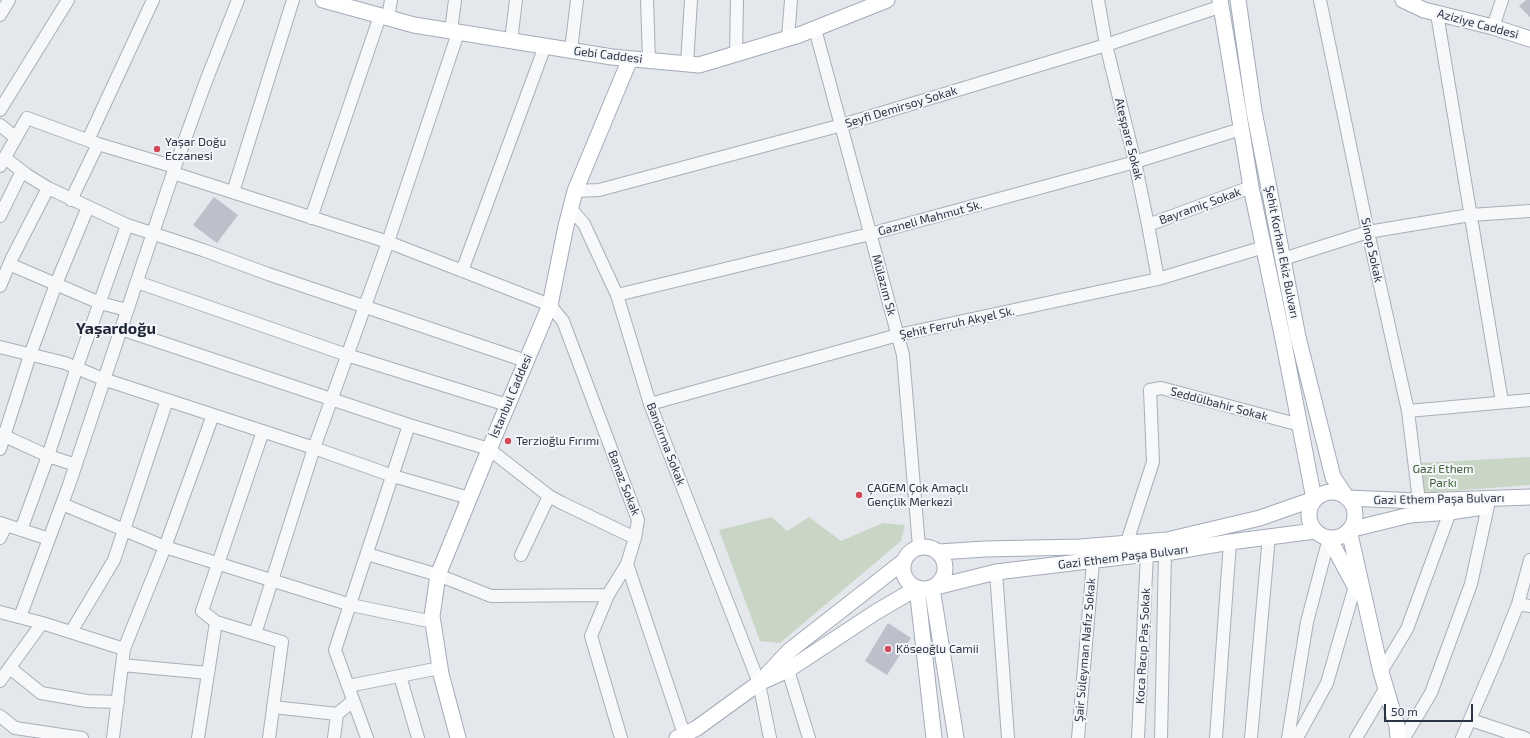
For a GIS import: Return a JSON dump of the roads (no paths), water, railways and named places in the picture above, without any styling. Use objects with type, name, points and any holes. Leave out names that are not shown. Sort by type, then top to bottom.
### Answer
[{"type":"main road","name":"Gebi Caddesi","points":[[332,1],[414,25],[630,59],[699,65],[788,38],[815,28],[860,5],[887,0]]},
{"type":"main road","name":"Şehit Korhan Ekiz Bulvarı","points":[[1238,0],[1254,111],[1298,337],[1333,477],[1347,498]]},
{"type":"main road","name":"Aziziye Caddesi","points":[[1404,0],[1530,39]]},
{"type":"main road","name":"Şehit Korhan Ekiz Bulvarı","points":[[1221,3],[1251,187],[1314,499]]},
{"type":"main road","name":"İstanbul Caddesi","points":[[458,738],[440,668],[432,616],[438,575],[507,405],[550,305],[570,208],[630,59]]},
{"type":"main road","points":[[1327,492],[1341,494],[1347,498],[1352,503],[1355,517],[1349,530],[1344,535],[1336,538],[1321,536],[1311,526],[1308,512],[1314,499],[1327,492]]},
{"type":"main road","name":"Gazi Ethem Paşa Bulvarı","points":[[1347,498],[1419,501],[1530,497]]},
{"type":"main road","name":"Gazi Ethem Paşa Bulvarı","points":[[939,552],[985,549],[1080,547],[1127,542],[1167,540],[1260,518],[1314,499]]},
{"type":"main road","name":"Gazi Ethem Paşa Bulvarı","points":[[1349,530],[1410,515],[1450,512],[1488,506],[1530,505]]},
{"type":"main road","points":[[1349,530],[1385,689],[1397,726],[1398,738]]},
{"type":"main road","name":"Gazi Ethem Paşa Bulvarı","points":[[758,683],[788,670],[876,612],[924,588],[996,572],[1165,553],[1269,536],[1315,531]]},
{"type":"main road","points":[[1329,538],[1365,602]]},
{"type":"main road","points":[[926,546],[939,552],[943,558],[945,572],[943,579],[938,584],[924,588],[911,585],[903,574],[902,567],[907,554],[919,547],[926,546]]},
{"type":"main road","name":"Gazi Ethem Paşa Bulvarı","points":[[680,736],[697,728],[758,683],[789,651],[904,560]]},
{"type":"main road","points":[[924,588],[934,738]]},
{"type":"main road","points":[[924,588],[956,738]]},
{"type":"street","points":[[0,15],[9,0]]},
{"type":"street","points":[[0,110],[68,0]]},
{"type":"street","points":[[71,200],[93,142],[153,0]]},
{"type":"street","points":[[20,618],[76,465],[174,170],[206,80],[238,0]]},
{"type":"street","points":[[233,192],[293,0]]},
{"type":"street","points":[[311,218],[384,17],[392,0]]},
{"type":"street","points":[[255,634],[314,448],[388,242],[455,32],[455,0]]},
{"type":"street","points":[[511,41],[516,0]]},
{"type":"street","points":[[572,50],[577,0]]},
{"type":"street","points":[[647,0],[649,60]]},
{"type":"street","points":[[687,64],[691,0]]},
{"type":"street","points":[[736,54],[737,0]]},
{"type":"street","points":[[788,38],[791,0]]},
{"type":"street","name":"Ateşpare Sokak","points":[[1098,0],[1106,45],[1135,162],[1158,279]]},
{"type":"street","name":"Sinop Sokak","points":[[1320,0],[1368,232],[1408,411],[1419,501]]},
{"type":"street","points":[[1493,27],[1502,0]]},
{"type":"street","name":"Seyfi Demirsoy Sokak","points":[[576,191],[599,190],[842,125],[1106,45],[1221,3]]},
{"type":"street","points":[[1430,8],[1470,215],[1502,402]]},
{"type":"street","name":"Mülazım Sk","points":[[815,28],[903,355],[919,547]]},
{"type":"street","points":[[462,271],[545,46]]},
{"type":"street","points":[[526,361],[127,225],[71,200],[3,162],[27,118],[233,192],[388,242],[550,305]]},
{"type":"street","points":[[0,125],[16,138]]},
{"type":"street","name":"Gazneli Mahmut Sk.","points":[[617,295],[870,234],[1135,162],[1241,129]]},
{"type":"street","points":[[0,216],[22,172]]},
{"type":"street","name":"Bayramiç Sokak","points":[[1148,225],[1251,187]]},
{"type":"street","points":[[0,286],[48,188]]},
{"type":"street","points":[[0,449],[2,435],[30,355],[56,284],[88,207]]},
{"type":"street","name":"Bandırma Sokak","points":[[570,208],[584,224],[617,295],[650,404],[758,683],[770,738]]},
{"type":"street","points":[[1283,259],[1368,232],[1470,215],[1530,210]]},
{"type":"street","points":[[21,530],[48,456],[77,367],[127,225]]},
{"type":"street","name":"Şehit Ferruh Akyel Sk.","points":[[650,404],[898,335],[1158,279],[1264,247]]},
{"type":"street","points":[[10,264],[100,303],[127,310]]},
{"type":"street","points":[[137,282],[347,355],[507,405]]},
{"type":"street","name":"Banaz Sokak","points":[[550,305],[562,321],[638,520],[635,538],[627,564],[608,595],[591,636],[621,738]]},
{"type":"street","points":[[120,329],[331,400],[489,449],[549,496],[635,538]]},
{"type":"street","points":[[0,347],[77,367],[104,379],[314,448],[392,476],[470,498]]},
{"type":"street","name":"Seddülbahir Sokak","points":[[1127,542],[1153,462],[1150,390],[1161,388],[1300,425]]},
{"type":"street","points":[[71,632],[114,560],[167,400]]},
{"type":"street","points":[[1408,411],[1530,400]]},
{"type":"street","points":[[113,738],[124,649],[165,547],[213,415]]},
{"type":"street","points":[[367,738],[335,650],[409,425]]},
{"type":"street","points":[[263,431],[202,611],[216,622],[282,642],[269,738]]},
{"type":"street","points":[[2,435],[48,456],[76,465]]},
{"type":"street","points":[[521,555],[549,496]]},
{"type":"street","points":[[62,504],[165,547],[351,605],[433,622]]},
{"type":"street","points":[[1404,738],[1431,693],[1471,584],[1488,506]]},
{"type":"street","points":[[1381,672],[1407,629],[1450,512]]},
{"type":"street","points":[[0,538],[3,524],[49,539]]},
{"type":"street","points":[[1251,738],[1269,536]]},
{"type":"street","points":[[1288,738],[1307,622],[1329,538]]},
{"type":"street","points":[[1216,738],[1230,542]]},
{"type":"street","points":[[1161,738],[1165,553]]},
{"type":"street","points":[[367,554],[438,575],[491,596],[608,595]]},
{"type":"street","name":"Koca Racıp Paş Sokak","points":[[1138,738],[1147,554]]},
{"type":"street","points":[[1462,738],[1518,604],[1530,560]]},
{"type":"street","name":"Şair Süleyman Nafız Sokak","points":[[1078,738],[1093,562]]},
{"type":"street","points":[[627,564],[680,736]]},
{"type":"street","points":[[996,572],[1008,738]]},
{"type":"street","points":[[1297,738],[1327,683],[1355,586]]},
{"type":"street","points":[[1518,604],[1530,606]]},
{"type":"street","points":[[0,612],[42,623],[124,649]]},
{"type":"street","points":[[198,738],[216,622]]},
{"type":"street","points":[[0,681],[42,623]]},
{"type":"street","points":[[122,665],[208,673]]},
{"type":"street","points":[[10,668],[41,692],[87,700],[118,702]]},
{"type":"street","points":[[348,686],[440,668]]},
{"type":"street","points":[[788,670],[809,738]]},
{"type":"street","points":[[400,676],[418,738]]},
{"type":"street","points":[[1356,738],[1385,689]]},
{"type":"street","points":[[273,707],[337,714],[353,702]]},
{"type":"street","points":[[334,738],[337,714]]},
{"type":"street","points":[[0,716],[12,733],[82,738]]},
{"type":"street","points":[[1470,720],[1500,734],[1525,738]]},
{"type":"place","name":"Yaşar Doğu Eczanesi","points":[[157,149]]},
{"type":"place","name":"Terzioğlu Fırımı","points":[[508,441]]},
{"type":"place","name":"ÇAGEM Çok Amaçlı Gençlik Merkezi","points":[[859,495]]},
{"type":"place","name":"Köseoğlu Camii","points":[[888,649]]},
{"type":"district","name":"Yaşardoğu","points":[[116,329]]},
{"type":"park label","name":"Gazi Ethem Parkı","points":[[1443,476]]}]
